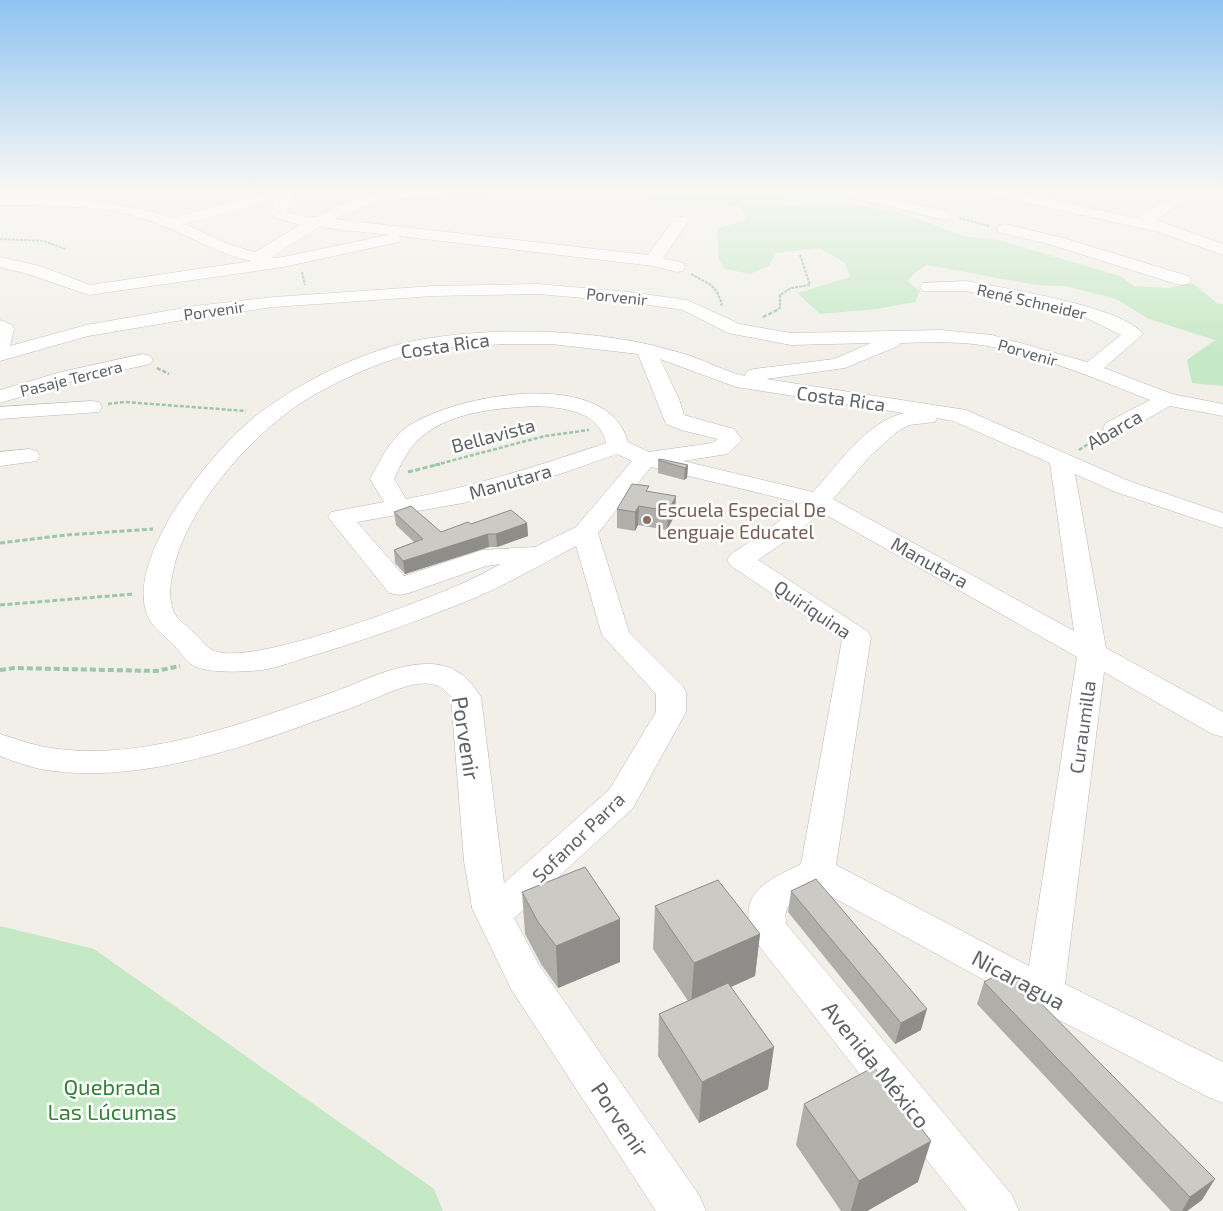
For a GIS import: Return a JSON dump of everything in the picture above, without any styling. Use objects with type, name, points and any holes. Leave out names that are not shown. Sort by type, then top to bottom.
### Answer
[{"type":"street","points":[[217,246],[235,253],[291,261]]},
{"type":"street","points":[[258,257],[277,246]]},
{"type":"street","points":[[0,262],[34,270],[86,311],[362,246]]},
{"type":"street","points":[[512,246],[653,262],[677,267]]},
{"type":"street","points":[[653,262],[664,246]]},
{"type":"street","points":[[1072,246],[1182,280]]},
{"type":"street","points":[[1211,246],[1223,250]]},
{"type":"street","points":[[0,280],[34,270]]},
{"type":"street","name":"René Schneider","points":[[929,287],[966,286],[1086,311],[1133,334],[1090,370]]},
{"type":"street","name":"Porvenir","points":[[0,355],[86,311],[195,312],[309,299],[433,290],[538,289],[629,297],[687,305],[734,329],[763,336],[791,339],[941,336],[992,341],[1090,370],[1167,399],[1223,410]]},
{"type":"street","points":[[0,326],[5,329],[0,347]]},
{"type":"street","points":[[728,379],[838,364],[903,336]]},
{"type":"street","name":"Costa Rica","points":[[585,532],[470,590],[354,634],[266,660],[234,663],[204,658],[183,640],[161,616],[156,586],[166,550],[176,528],[201,489],[243,440],[272,414],[314,386],[380,356],[423,345],[503,338],[552,338],[629,346],[675,357],[728,379],[958,415],[1061,461],[1152,498],[1223,521]]},
{"type":"street","points":[[585,532],[646,459],[719,449],[731,440],[726,434],[689,426],[674,419],[668,399],[646,350]]},
{"type":"street","name":"Pasaje Tercera","points":[[0,397],[68,376],[143,360]]},
{"type":"street","name":"Abarca","points":[[1114,428],[1167,399]]},
{"type":"street","name":"Manutara","points":[[382,479],[401,444],[415,431],[437,418],[487,404],[542,400],[568,403],[588,409],[604,418],[615,437],[646,459],[818,500],[1223,726]]},
{"type":"street","points":[[0,413],[91,407]]},
{"type":"street","name":"Quiriquina","points":[[817,872],[857,638],[740,560],[788,528],[818,500],[891,424],[914,417],[958,415]]},
{"type":"street","name":"Manutara","points":[[544,553],[482,558],[399,587],[340,517],[454,498],[555,468],[615,437]]},
{"type":"street","points":[[0,459],[29,456]]},
{"type":"street","name":"Curaumilla","points":[[1044,993],[1092,652],[1061,461]]},
{"type":"street","points":[[382,479],[399,508]]},
{"type":"street","name":"Sofanor Parra","points":[[494,914],[621,799],[671,712],[670,692],[616,636],[585,532]]},
{"type":"street","name":"Porvenir","points":[[0,746],[18,753],[66,762],[122,760],[198,747],[337,702],[391,682],[421,674],[436,674],[448,677],[458,684],[466,698],[482,861],[490,908],[525,977],[683,1211]]},
{"type":"street","name":"Avenida México","points":[[817,872],[779,892],[770,901],[765,914],[770,932],[996,1211]]},
{"type":"street","name":"Nicaragua","points":[[817,872],[1044,993],[1223,1083]]},
{"type":"path","points":[[55,246],[66,249]]},
{"type":"path","points":[[756,316],[766,317],[780,308],[780,295],[790,288],[810,285],[800,254]]},
{"type":"path","points":[[291,261],[309,299]]},
{"type":"path","points":[[677,267],[713,285],[719,292],[722,304],[707,314]]},
{"type":"path","points":[[91,407],[125,402],[272,414]]},
{"type":"path","name":"Abarca","points":[[1061,461],[1114,428]]},
{"type":"path","name":"Bellavista","points":[[382,479],[545,436],[615,437]]},
{"type":"path","points":[[0,543],[66,535],[176,528]]},
{"type":"path","points":[[0,605],[157,593]]},
{"type":"path","points":[[0,670],[14,668],[156,671],[212,660]]},
{"type":"green space","points":[[718,246],[1017,246],[1120,276],[1134,286],[1169,288],[1192,283],[1218,304],[1223,304],[1223,386],[1192,383],[1187,360],[1215,340],[1149,319],[1116,299],[1066,286],[1035,285],[927,265],[907,281],[920,291],[915,302],[877,309],[820,314],[797,293],[850,277],[845,263],[820,248],[775,253],[769,266],[750,274],[725,269],[719,260]]},
{"type":"green space","name":"Quebrada Las Lúcumas","points":[[0,926],[94,949],[434,1189],[443,1211],[0,1211]]},
{"type":"building","points":[[658,460],[688,465],[685,468]]},
{"type":"building","points":[[632,484],[649,486],[646,491],[676,496],[668,511],[639,506],[635,512],[617,509]]},
{"type":"building","points":[[411,506],[441,532],[511,510],[527,523],[403,561],[394,550],[423,539],[394,512]]},
{"type":"building","points":[[585,867],[620,919],[556,946],[538,922],[522,892]]},
{"type":"building","points":[[816,879],[927,1009],[901,1023],[791,891]]},
{"type":"building","points":[[718,880],[760,934],[694,963],[655,906]]},
{"type":"building","points":[[1007,969],[1215,1179],[1190,1197],[984,982]]},
{"type":"building","points":[[728,983],[774,1047],[702,1082],[659,1014]]},
{"type":"building","points":[[874,1067],[931,1141],[859,1181],[804,1104]]},
{"type":"place","name":"Escuela Especial De Lenguaje Educatel","points":[[647,520]]}]
